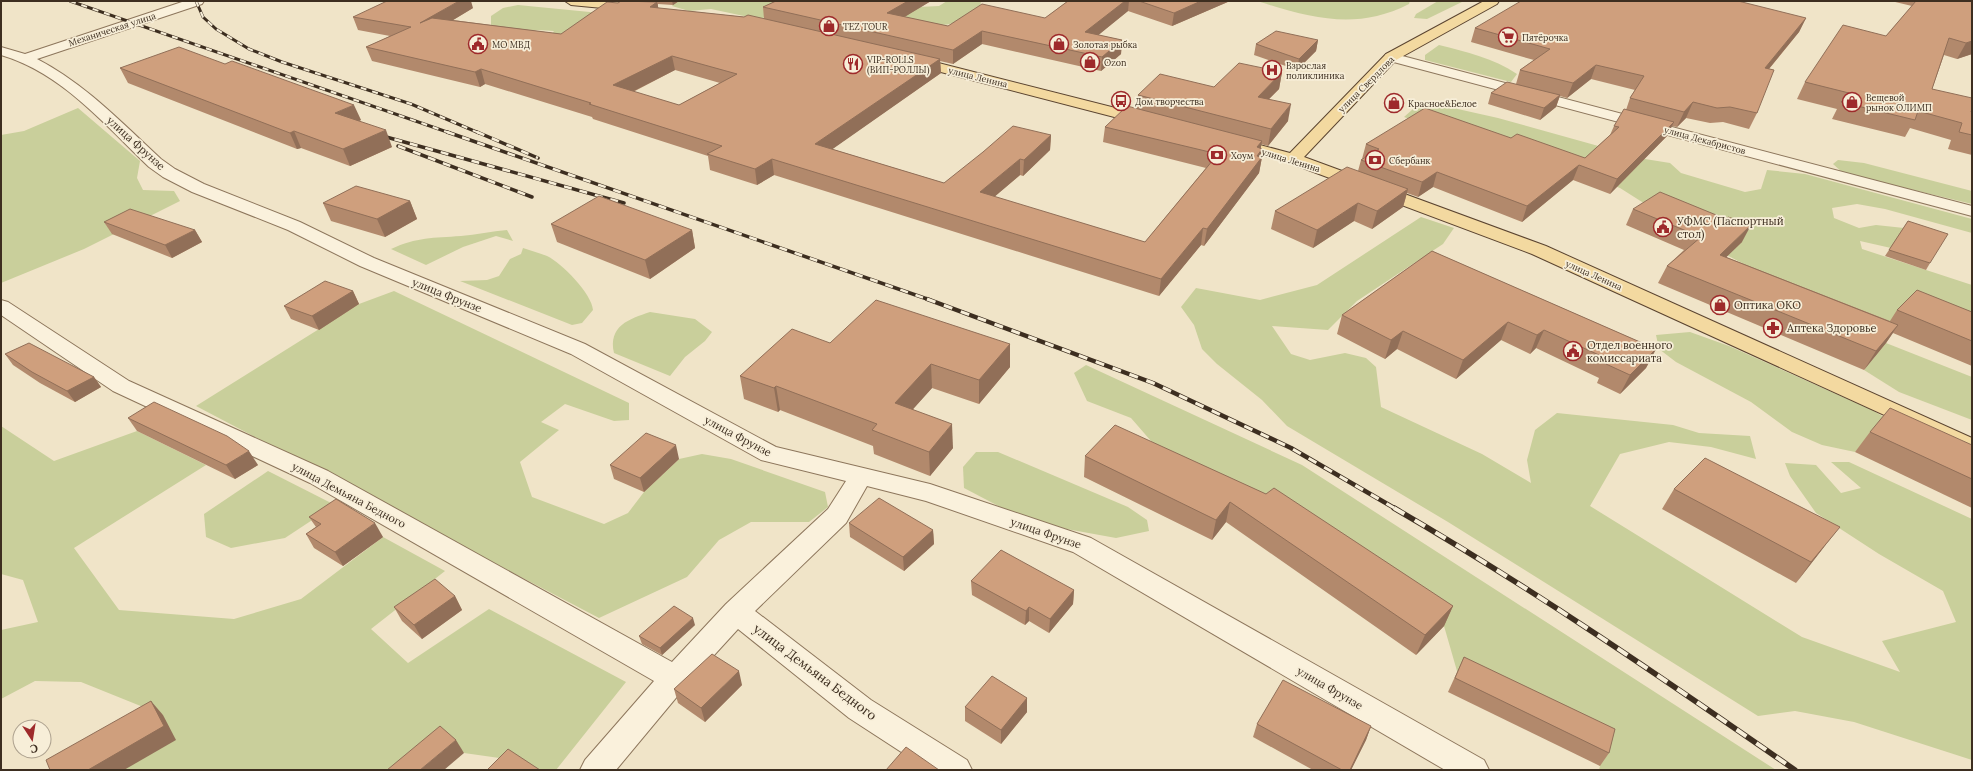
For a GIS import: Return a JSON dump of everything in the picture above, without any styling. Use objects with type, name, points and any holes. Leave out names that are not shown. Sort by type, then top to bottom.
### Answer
[{"type":"main road","points":[[571,1],[648,9]]},
{"type":"main road","name":"улица Свердлова","points":[[1293,159],[1391,57],[1493,1]]},
{"type":"main road","name":"улица Ленина","points":[[896,57],[1164,125]]},
{"type":"main road","name":"улица Ленина","points":[[1217,139],[1293,159],[1539,250],[1972,447]]},
{"type":"street","name":"Механическая улица","points":[[25,58],[198,1]]},
{"type":"street","name":"улица Фрунзе","points":[[1,51],[25,58],[48,70],[80,92],[155,162],[182,180],[294,226],[367,262],[578,349],[769,454],[860,478],[930,493],[1082,545],[1473,770]]},
{"type":"street","name":"улица Декабристов","points":[[1391,57],[1972,211]]},
{"type":"street","name":"улица Демьяна Бедного","points":[[1,306],[121,386],[319,476],[675,678]]},
{"type":"street","points":[[596,770],[675,678],[736,612],[837,516],[860,478]]},
{"type":"street","name":"улица Демьяна Бедного","points":[[736,612],[860,709],[956,770]]},
{"type":"green space","points":[[675,1],[803,1],[775,15],[758,19],[711,9],[689,11],[672,6]]},
{"type":"green space","points":[[947,1],[981,1],[980,7],[967,16],[953,23],[944,25],[903,19],[850,6],[939,6]]},
{"type":"green space","points":[[1257,1],[1410,1],[1409,4],[1389,12],[1370,17],[1333,19],[1315,17]]},
{"type":"green space","points":[[1438,1],[1464,1],[1427,19],[1414,18],[1416,14]]},
{"type":"green space","points":[[518,5],[600,13],[539,51],[554,31],[514,29],[491,25],[491,16],[503,8]]},
{"type":"green space","points":[[1439,45],[1489,60],[1508,68],[1517,74],[1511,82],[1425,60],[1425,55]]},
{"type":"green space","points":[[1422,101],[1498,118],[1645,159],[1670,163],[1681,173],[1745,192],[1761,189],[1767,170],[1805,174],[1972,219],[1972,233],[1885,209],[1857,204],[1832,208],[1834,218],[1859,228],[1876,225],[1904,228],[1891,248],[1860,241],[1862,249],[1972,285],[1972,327],[1884,329],[1768,277],[1721,252],[1620,188],[1512,149],[1465,138],[1404,117]]},
{"type":"green space","points":[[78,108],[140,161],[137,178],[143,190],[174,191],[180,201],[84,249],[1,283],[1,135],[24,131]]},
{"type":"green space","points":[[1838,160],[1864,163],[1972,191],[1972,204],[1843,173],[1833,164]]},
{"type":"green space","points":[[1421,217],[1454,228],[1443,244],[1357,301],[1328,330],[1272,326],[1291,354],[1310,360],[1345,353],[1366,358],[1376,367],[1381,407],[1482,454],[1531,483],[1527,460],[1535,430],[1557,413],[1673,425],[1699,433],[1750,436],[1756,459],[1711,447],[1669,442],[1620,454],[1590,506],[1802,637],[1900,672],[1882,641],[1956,622],[1943,591],[1879,554],[1816,513],[1790,476],[1785,463],[1816,465],[1841,493],[1861,488],[1831,462],[1849,462],[1972,519],[1972,760],[1854,722],[1795,711],[1758,716],[1448,522],[1287,426],[1262,400],[1217,364],[1202,349],[1194,325],[1181,307],[1196,288],[1260,300],[1317,285]]},
{"type":"green space","points":[[507,230],[513,241],[496,236],[463,247],[426,265],[391,249],[417,240]]},
{"type":"green space","points":[[523,248],[547,256],[553,260],[568,272],[582,288],[588,296],[593,310],[582,323],[572,325],[460,281],[487,280],[499,276],[510,259],[521,254]]},
{"type":"green space","points":[[394,291],[629,403],[629,420],[614,421],[565,404],[541,422],[559,430],[520,462],[532,497],[604,524],[628,513],[644,492],[679,459],[702,454],[731,459],[825,492],[828,507],[809,522],[751,522],[719,540],[687,577],[599,618],[196,406],[359,304]]},
{"type":"green space","points":[[650,312],[695,319],[712,332],[705,341],[685,357],[670,376],[614,353],[614,336],[617,330],[628,321]]},
{"type":"green space","points":[[1690,332],[1729,346],[1872,410],[1889,420],[1876,428],[1855,452],[1822,445],[1792,432],[1751,402],[1676,362],[1659,349],[1656,335]]},
{"type":"green space","points":[[1886,343],[1972,377],[1972,420],[1899,392],[1864,370]]},
{"type":"green space","points":[[1086,365],[1302,465],[1776,770],[1599,770],[1600,766],[1457,671],[1444,626],[1179,464],[1151,441],[1131,418],[1087,401],[1074,373]]},
{"type":"green space","points":[[1,426],[54,461],[137,431],[206,465],[74,548],[119,610],[234,619],[301,599],[383,537],[445,571],[371,629],[408,663],[489,609],[626,682],[556,770],[529,770],[514,760],[464,753],[448,740],[412,770],[124,770],[163,715],[81,682],[35,681],[1,699],[1,630],[38,622],[23,580],[1,574]]},
{"type":"green space","points":[[976,452],[998,452],[1128,507],[1147,520],[1149,531],[1116,538],[1050,526],[1006,510],[964,488],[963,467]]},
{"type":"green space","points":[[268,471],[335,505],[285,538],[231,548],[206,537],[204,514]]},
{"type":"building","points":[[387,1],[459,1],[420,23],[432,18],[561,34],[607,2],[657,2],[650,7],[744,17],[748,15],[940,59],[815,144],[944,183],[1013,126],[1051,135],[1024,160],[1020,159],[980,192],[1145,242],[1218,154],[1105,127],[1127,106],[1262,141],[1257,147],[1262,149],[1257,156],[1262,157],[1207,229],[1203,228],[1161,279],[772,159],[755,169],[707,154],[722,146],[481,69],[475,72],[366,47],[411,27],[353,17]],"holes":[[[672,56],[737,74],[679,105],[613,85]]]},
{"type":"building","points":[[776,1],[908,1],[887,13],[948,26],[982,4],[1045,18],[1068,1],[1125,1],[1085,32],[1122,40],[1102,57],[982,31],[953,50],[763,7]]},
{"type":"building","points":[[1139,1],[1201,1],[1174,13]]},
{"type":"building","points":[[1521,1],[1738,1],[1806,18],[1765,68],[1774,70],[1757,113],[1730,107],[1717,108],[1693,102],[1684,112],[1630,98],[1644,76],[1596,65],[1573,83],[1520,70],[1550,49],[1475,28]]},
{"type":"building","points":[[1916,1],[1972,1],[1972,41],[1966,43],[1949,38],[1932,89],[1972,98],[1972,135],[1959,132],[1962,123],[1918,111],[1915,120],[1841,102],[1849,93],[1805,82],[1843,25],[1886,36]]},
{"type":"building","points":[[1276,31],[1318,40],[1299,59],[1256,44]]},
{"type":"building","points":[[179,47],[225,64],[232,61],[354,105],[335,113],[386,130],[343,149],[294,131],[290,133],[120,68]]},
{"type":"building","points":[[1239,63],[1282,72],[1258,97],[1291,104],[1271,129],[1138,95],[1160,74],[1214,87]]},
{"type":"building","points":[[1507,82],[1560,95],[1544,108],[1491,93]]},
{"type":"building","points":[[1425,108],[1511,138],[1517,134],[1585,158],[1619,127],[1614,126],[1624,109],[1674,122],[1617,179],[1579,165],[1527,206],[1437,172],[1422,182],[1361,160],[1379,149],[1366,144]]},
{"type":"building","points":[[1347,167],[1408,189],[1377,211],[1358,203],[1317,230],[1275,211]]},
{"type":"building","points":[[356,186],[410,201],[377,219],[323,203]]},
{"type":"building","points":[[1660,192],[1726,219],[1728,217],[1751,225],[1720,255],[1898,325],[1876,351],[1667,266],[1701,237],[1633,209]]},
{"type":"building","points":[[599,196],[692,230],[645,260],[551,224]]},
{"type":"building","points":[[130,209],[195,230],[165,245],[104,222]]},
{"type":"building","points":[[1908,221],[1948,234],[1930,263],[1889,250]]},
{"type":"building","points":[[1432,251],[1656,349],[1630,375],[1606,364],[1610,360],[1544,330],[1537,335],[1508,322],[1463,360],[1403,331],[1391,340],[1342,315]]},
{"type":"building","points":[[325,281],[353,291],[312,316],[284,306]]},
{"type":"building","points":[[1917,290],[1972,312],[1972,341],[1897,310]]},
{"type":"building","points":[[876,300],[1010,344],[979,380],[931,364],[895,403],[952,424],[929,452],[872,430],[877,424],[776,386],[774,388],[740,376],[792,329],[830,343]]},
{"type":"building","points":[[29,343],[94,377],[67,391],[32,372],[5,354]]},
{"type":"building","points":[[154,402],[227,436],[249,451],[226,465],[128,418]]},
{"type":"building","points":[[1890,408],[1972,445],[1972,479],[1870,432]]},
{"type":"building","points":[[1115,425],[1266,494],[1274,488],[1453,606],[1425,635],[1230,502],[1216,520],[1085,456]]},
{"type":"building","points":[[646,433],[676,445],[640,478],[610,465]]},
{"type":"building","points":[[1705,458],[1840,527],[1811,562],[1674,489]]},
{"type":"building","points":[[879,498],[933,530],[903,557],[849,523]]},
{"type":"building","points":[[336,499],[375,523],[335,552],[306,534],[321,524],[309,517]]},
{"type":"building","points":[[1001,550],[1074,590],[1050,619],[1029,607],[1026,611],[971,581]]},
{"type":"building","points":[[435,579],[455,596],[414,625],[394,607]]},
{"type":"building","points":[[674,606],[693,618],[660,648],[639,636]]},
{"type":"building","points":[[712,654],[739,671],[701,708],[674,689]]},
{"type":"building","points":[[1464,657],[1615,729],[1609,753],[1455,678]]},
{"type":"building","points":[[992,676],[1027,698],[1001,730],[965,707]]},
{"type":"building","points":[[1283,680],[1371,726],[1350,770],[1342,770],[1257,724]]},
{"type":"building","points":[[151,701],[164,726],[88,770],[50,770],[46,760],[52,759],[52,757]]},
{"type":"building","points":[[440,726],[456,740],[420,770],[387,770]]},
{"type":"building","points":[[906,747],[939,770],[886,770]]},
{"type":"building","points":[[508,749],[540,770],[487,770]]},
{"type":"railway","points":[[70,1],[450,133]]},
{"type":"railway","points":[[196,1],[203,17],[216,29],[249,49],[282,62],[411,104],[479,133]]},
{"type":"railway","points":[[447,132],[930,300]]},
{"type":"railway","points":[[477,132],[538,158]]},
{"type":"railway","points":[[379,135],[624,203]]},
{"type":"railway","points":[[398,146],[532,197]]},
{"type":"railway","points":[[927,299],[1153,383],[1291,448],[1396,509]]},
{"type":"railway","points":[[1394,508],[1547,602],[1647,668],[1795,770]]},
{"type":"place","name":"TEZ TOUR","points":[[829,26]]},
{"type":"place","name":"Пятёрочка","points":[[1508,37]]},
{"type":"place","name":"МО МВД","points":[[478,44]]},
{"type":"place","name":"Золотая рыбка","points":[[1059,44]]},
{"type":"place","name":"Ozon","points":[[1090,62]]},
{"type":"place","name":"VIP-ROLLS (ВИП-РОЛЛЫ)","points":[[853,64]]},
{"type":"place","name":"Взрослая поликлиника","points":[[1272,70]]},
{"type":"place","name":"Дом творчества","points":[[1121,101]]},
{"type":"place","name":"Вещевой рынок ОЛИМП","points":[[1852,102]]},
{"type":"place","name":"Красное&Белое","points":[[1394,103]]},
{"type":"place","name":"Хоум","points":[[1217,155]]},
{"type":"place","name":"Сбербанк","points":[[1375,160]]},
{"type":"place","name":"УФМС (Паспортный стол)","points":[[1663,227]]},
{"type":"place","name":"Оптика ОКО","points":[[1720,305]]},
{"type":"place","name":"Аптека Здоровье","points":[[1773,328]]},
{"type":"place","name":"Отдел военного комиссариата","points":[[1573,351]]}]
